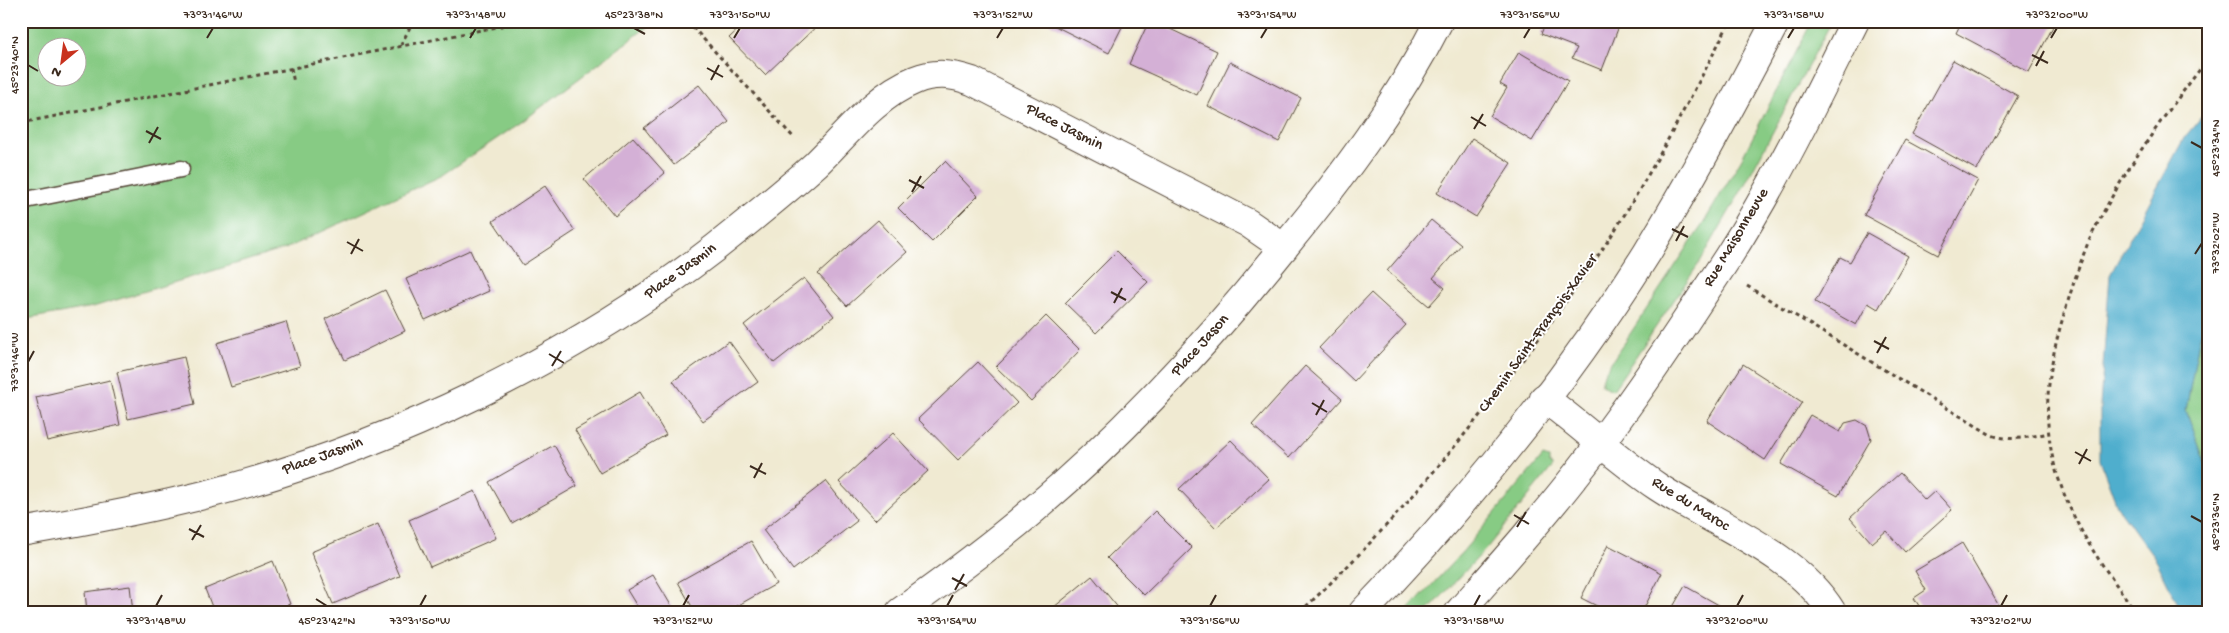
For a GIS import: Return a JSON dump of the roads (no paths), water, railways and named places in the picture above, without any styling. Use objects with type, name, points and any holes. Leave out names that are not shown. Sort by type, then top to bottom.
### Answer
[{"type":"street","name":"Place Jason","points":[[900,612],[948,578],[1034,510],[1116,434],[1190,359],[1249,292],[1371,132],[1439,21]]},
{"type":"street","points":[[1363,612],[1407,566],[1472,491],[1609,310],[1646,253],[1710,144],[1776,21]]},
{"type":"street","name":"Rue Maisonneuve","points":[[1459,612],[1529,532],[1600,443],[1694,309],[1728,257],[1799,131],[1855,21]]},
{"type":"street","name":"Place Jasmin","points":[[21,532],[131,512],[266,477],[373,439],[433,414],[504,379],[585,336],[658,290],[776,199],[885,97],[916,80],[935,75],[953,74],[972,81],[1248,223],[1284,248]]},
{"type":"street","name":"Rue du Maroc","points":[[1544,398],[1659,487],[1783,562],[1813,588],[1832,612]]},
{"type":"lane","points":[[21,201],[181,169]]},
{"type":"water","points":[[2208,109],[2208,314],[2199,340],[2186,410],[2208,471],[2208,612],[2182,612],[2157,562],[2117,506],[2100,460],[2100,406],[2110,275],[2184,138]]}]
